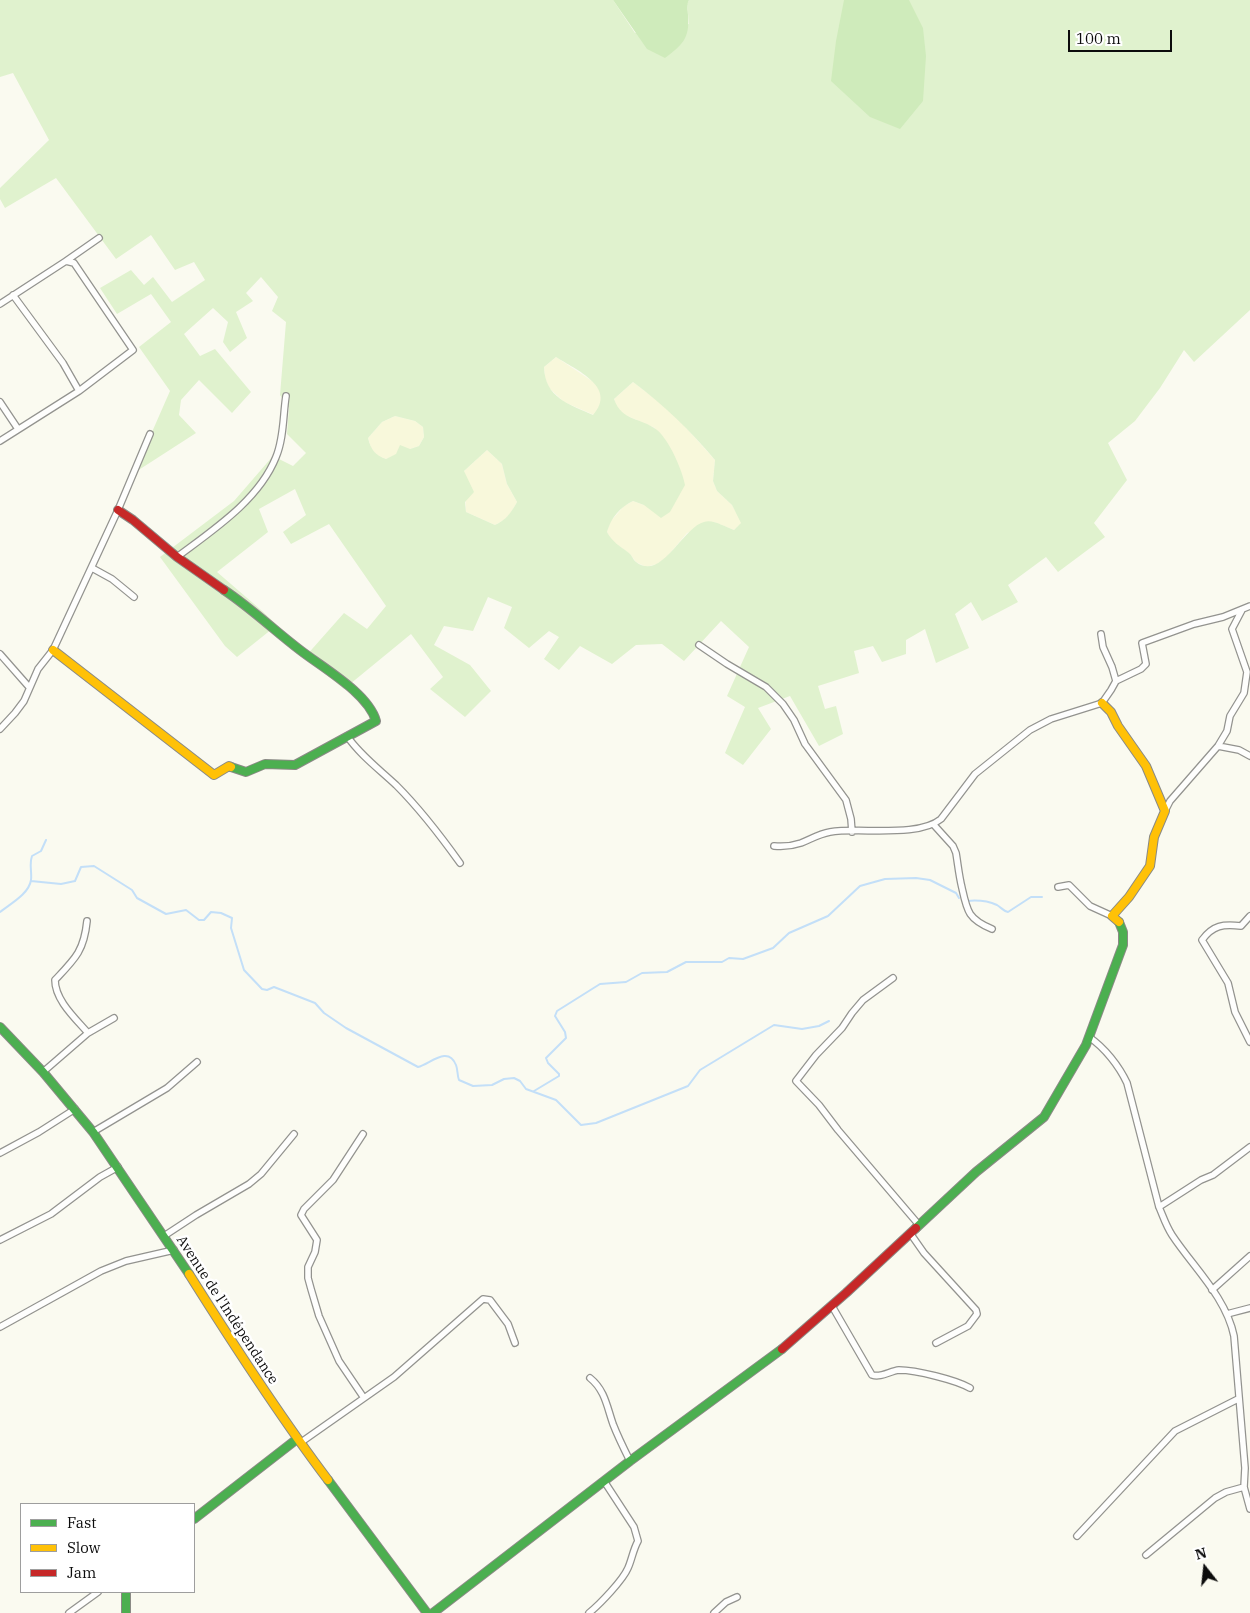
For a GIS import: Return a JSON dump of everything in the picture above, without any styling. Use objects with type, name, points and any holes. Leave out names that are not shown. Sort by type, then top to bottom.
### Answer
[{"type":"street","points":[[0,304],[99,238]]},
{"type":"street","points":[[0,441],[79,391],[133,350],[74,263],[66,261]]},
{"type":"street","points":[[13,295],[63,363],[79,391]]},
{"type":"street","points":[[177,557],[254,494],[280,447],[286,396]]},
{"type":"street","points":[[0,402],[18,429]]},
{"type":"street","points":[[0,729],[15,714],[24,701],[38,669],[53,650],[92,568],[150,434]]},
{"type":"street","points":[[53,650],[214,775],[229,766],[246,772],[266,764],[295,765],[376,721],[374,714],[352,688],[300,650],[239,600],[177,557],[133,520],[118,510]]},
{"type":"street","points":[[92,568],[112,579],[134,597]]},
{"type":"street","points":[[774,846],[788,847],[827,832],[896,830],[934,825],[941,819],[975,774],[1030,730],[1051,719],[1102,703],[1116,680],[1136,672],[1146,664],[1142,643],[1250,606]]},
{"type":"street","points":[[1112,916],[1129,897],[1150,866],[1154,837],[1170,801],[1218,746],[1226,732],[1230,716],[1244,693],[1248,672],[1232,632],[1233,625],[1242,610]]},
{"type":"street","points":[[1101,634],[1103,647],[1116,680]]},
{"type":"street","points":[[700,645],[727,664],[766,687],[783,704],[794,720],[805,744],[846,800],[852,819],[852,832]]},
{"type":"street","points":[[0,654],[29,687]]},
{"type":"street","points":[[1102,703],[1111,712],[1118,726],[1144,762],[1165,811]]},
{"type":"street","points":[[347,736],[355,748],[396,785],[437,830],[460,863]]},
{"type":"street","points":[[1218,746],[1239,750],[1250,756]]},
{"type":"street","points":[[934,825],[953,846],[956,853],[965,905],[971,915],[980,923],[992,929]]},
{"type":"street","points":[[433,1613],[630,1461],[774,1356],[832,1306],[976,1172],[1044,1117],[1089,1037],[1123,945],[1124,933],[1120,923],[1112,916],[1090,906],[1070,886],[1058,887]]},
{"type":"street","points":[[1250,916],[1241,926],[1227,924],[1209,930],[1202,940],[1228,983],[1235,1012],[1250,1042]]},
{"type":"street","points":[[87,921],[86,938],[83,945],[77,957],[55,980],[55,988],[58,996],[88,1033]]},
{"type":"street","points":[[893,978],[863,1000],[842,1028],[816,1055],[796,1081],[819,1105],[919,1225]]},
{"type":"street","points":[[43,1072],[88,1033],[114,1018]]},
{"type":"street","name":"Avenue de l'Indépendance","points":[[0,1027],[43,1072],[93,1132],[174,1250],[233,1344],[298,1441],[427,1613]]},
{"type":"street","points":[[1089,1037],[1100,1045],[1127,1083],[1159,1207],[1172,1235],[1212,1290],[1231,1322],[1234,1336],[1245,1468],[1244,1487],[1250,1509]]},
{"type":"street","points":[[93,1132],[167,1088],[197,1062]]},
{"type":"street","points":[[0,1153],[39,1132],[75,1109]]},
{"type":"street","points":[[164,1236],[249,1184],[261,1174],[294,1134]]},
{"type":"street","points":[[363,1134],[333,1180],[300,1215],[317,1240],[315,1252],[308,1267],[308,1278],[319,1316],[338,1361],[364,1398]]},
{"type":"street","points":[[1159,1207],[1201,1180],[1213,1175],[1250,1147]]},
{"type":"street","points":[[0,1240],[51,1214],[100,1177],[118,1167]]},
{"type":"street","points":[[910,1233],[924,1253],[976,1310],[977,1314],[968,1326],[936,1343]]},
{"type":"street","points":[[0,1327],[101,1271],[126,1261],[174,1250]]},
{"type":"street","points":[[1212,1290],[1250,1256]]},
{"type":"street","points":[[195,1518],[298,1441],[364,1398],[401,1371],[484,1299],[490,1300],[508,1324],[515,1343]]},
{"type":"street","points":[[832,1306],[872,1375],[877,1376],[896,1370],[920,1372],[951,1382],[960,1382],[970,1388]]},
{"type":"street","points":[[1227,1314],[1250,1308]]},
{"type":"street","points":[[590,1378],[606,1398],[612,1421],[630,1461]]},
{"type":"street","points":[[1077,1536],[1175,1431],[1238,1399]]},
{"type":"street","points":[[589,1613],[601,1602],[628,1569],[633,1550],[638,1541],[634,1527],[604,1481]]},
{"type":"street","points":[[1146,1555],[1215,1498],[1226,1492],[1244,1487]]},
{"type":"street","points":[[69,1613],[97,1593]]},
{"type":"street","points":[[126,1593],[126,1613]]},
{"type":"street","points":[[714,1613],[726,1602],[737,1597]]},
{"type":"green space","points":[[0,0],[613,0],[635,33],[689,24],[687,4],[689,0],[1250,0],[1250,310],[1194,362],[1184,350],[1160,388],[1135,421],[1108,443],[1127,480],[1094,523],[1105,537],[1058,572],[1046,557],[1008,585],[1018,602],[982,621],[971,602],[955,614],[969,648],[936,663],[925,629],[906,640],[906,654],[882,662],[873,646],[854,651],[859,673],[818,686],[825,709],[836,706],[843,734],[819,746],[790,696],[758,708],[771,729],[743,765],[725,753],[745,707],[727,696],[749,647],[721,621],[684,661],[662,644],[636,645],[612,664],[580,646],[559,670],[544,659],[559,637],[549,631],[529,648],[504,628],[512,607],[488,597],[473,631],[444,626],[434,645],[470,665],[491,691],[465,717],[430,689],[443,677],[411,634],[344,689],[305,657],[344,613],[367,629],[386,606],[329,524],[291,544],[283,532],[306,515],[295,489],[259,509],[268,532],[217,572],[277,625],[237,657],[225,646],[160,557],[234,501],[273,456],[293,466],[306,453],[287,434],[289,408],[280,395],[286,322],[272,311],[278,297],[261,277],[246,293],[253,301],[236,312],[247,338],[230,352],[223,342],[228,322],[213,308],[184,334],[200,356],[215,349],[251,392],[232,413],[199,380],[181,400],[179,415],[196,433],[134,473],[170,391],[139,347],[171,322],[151,294],[117,314],[100,288],[131,270],[144,285],[153,277],[172,302],[205,280],[194,262],[175,270],[151,235],[116,259],[56,178],[5,208],[0,199],[0,188],[49,140],[13,73],[0,77]],"holes":[[[556,357],[591,380],[598,388],[601,396],[599,405],[593,415],[567,403],[554,393],[545,378],[544,367]],[[633,382],[666,409],[696,438],[715,460],[713,481],[717,491],[732,505],[741,523],[734,530],[715,522],[704,522],[696,526],[663,559],[654,565],[645,566],[636,562],[630,554],[616,544],[607,532],[614,518],[624,506],[633,501],[644,505],[661,518],[670,512],[685,485],[674,455],[662,435],[651,426],[622,412],[614,399]],[[395,416],[415,421],[423,427],[424,437],[419,446],[410,449],[400,445],[396,454],[386,459],[374,452],[368,438],[382,422]],[[487,450],[502,464],[507,484],[517,502],[510,513],[499,523],[495,525],[466,512],[465,502],[474,492],[464,471]]]},
{"type":"green space","points":[[613,0],[689,0],[687,6],[688,30],[684,41],[665,58],[647,49]]},
{"type":"green space","points":[[844,0],[909,0],[923,28],[926,56],[923,101],[900,129],[870,117],[831,81]]},
{"type":"green space","points":[[556,357],[599,387],[602,397],[600,407],[594,415],[564,402],[549,388],[545,378],[544,367]]},
{"type":"green space","points":[[633,382],[681,422],[715,460],[713,481],[717,491],[732,505],[742,523],[734,530],[714,522],[687,533],[666,558],[657,564],[646,567],[636,562],[630,554],[612,541],[607,532],[610,522],[624,506],[633,501],[644,505],[655,428],[625,415],[617,409],[614,399]]},
{"type":"green space","points":[[395,416],[415,421],[423,427],[424,437],[419,446],[386,459],[377,456],[371,448],[368,438],[382,422]]},
{"type":"green space","points":[[487,450],[502,464],[507,484],[517,502],[511,513],[495,525],[466,512],[464,471]]},
{"type":"waterway","points":[[0,912],[27,890],[31,880],[32,856],[41,851],[46,840]]},
{"type":"waterway","points":[[31,881],[61,884],[75,881],[81,867],[94,866],[132,890],[137,898],[166,914],[186,910],[199,920],[204,920],[211,912],[221,913],[232,918],[231,928],[244,970],[262,989],[267,990],[274,987],[315,1003],[324,1013],[346,1028],[418,1067],[438,1057],[448,1056],[453,1059],[456,1065],[459,1080],[473,1086],[492,1085],[504,1079],[514,1078],[520,1081],[526,1089],[556,1100],[581,1125],[596,1123],[688,1086],[700,1070],[774,1025],[802,1029],[819,1026],[829,1021]]},
{"type":"waterway","points":[[534,1091],[559,1076],[546,1058],[566,1038],[565,1032],[555,1016],[557,1011],[600,984],[626,982],[642,973],[667,972],[686,962],[722,962],[729,958],[743,959],[773,948],[789,933],[828,916],[860,886],[885,879],[916,878],[930,880],[956,893],[959,898]]},
{"type":"waterway","points":[[967,901],[990,903],[1008,912],[1031,897],[1042,897]]},
{"type":"traffic: fast","points":[[224,590],[355,691],[364,701],[376,721],[295,765],[265,764],[246,772],[231,767]]},
{"type":"traffic: fast","points":[[916,1228],[976,1172],[1044,1117],[1086,1045],[1123,945],[1123,932],[1119,922]]},
{"type":"traffic: fast","points":[[0,1027],[43,1072],[93,1132],[189,1274]]},
{"type":"traffic: fast","points":[[433,1613],[630,1461],[782,1349]]},
{"type":"traffic: fast","points":[[195,1518],[297,1439]]},
{"type":"traffic: fast","points":[[328,1480],[427,1613]]},
{"type":"traffic: fast","points":[[126,1593],[126,1613]]},
{"type":"traffic: slow","points":[[53,650],[214,775],[229,766],[231,767]]},
{"type":"traffic: slow","points":[[1102,703],[1111,712],[1118,726],[1146,766],[1165,811],[1154,837],[1150,866],[1129,897],[1112,916],[1119,922]]},
{"type":"traffic: slow","points":[[189,1274],[256,1379],[328,1480]]},
{"type":"traffic: jam","points":[[118,510],[133,520],[177,557],[224,590]]},
{"type":"traffic: jam","points":[[782,1349],[916,1228]]}]
